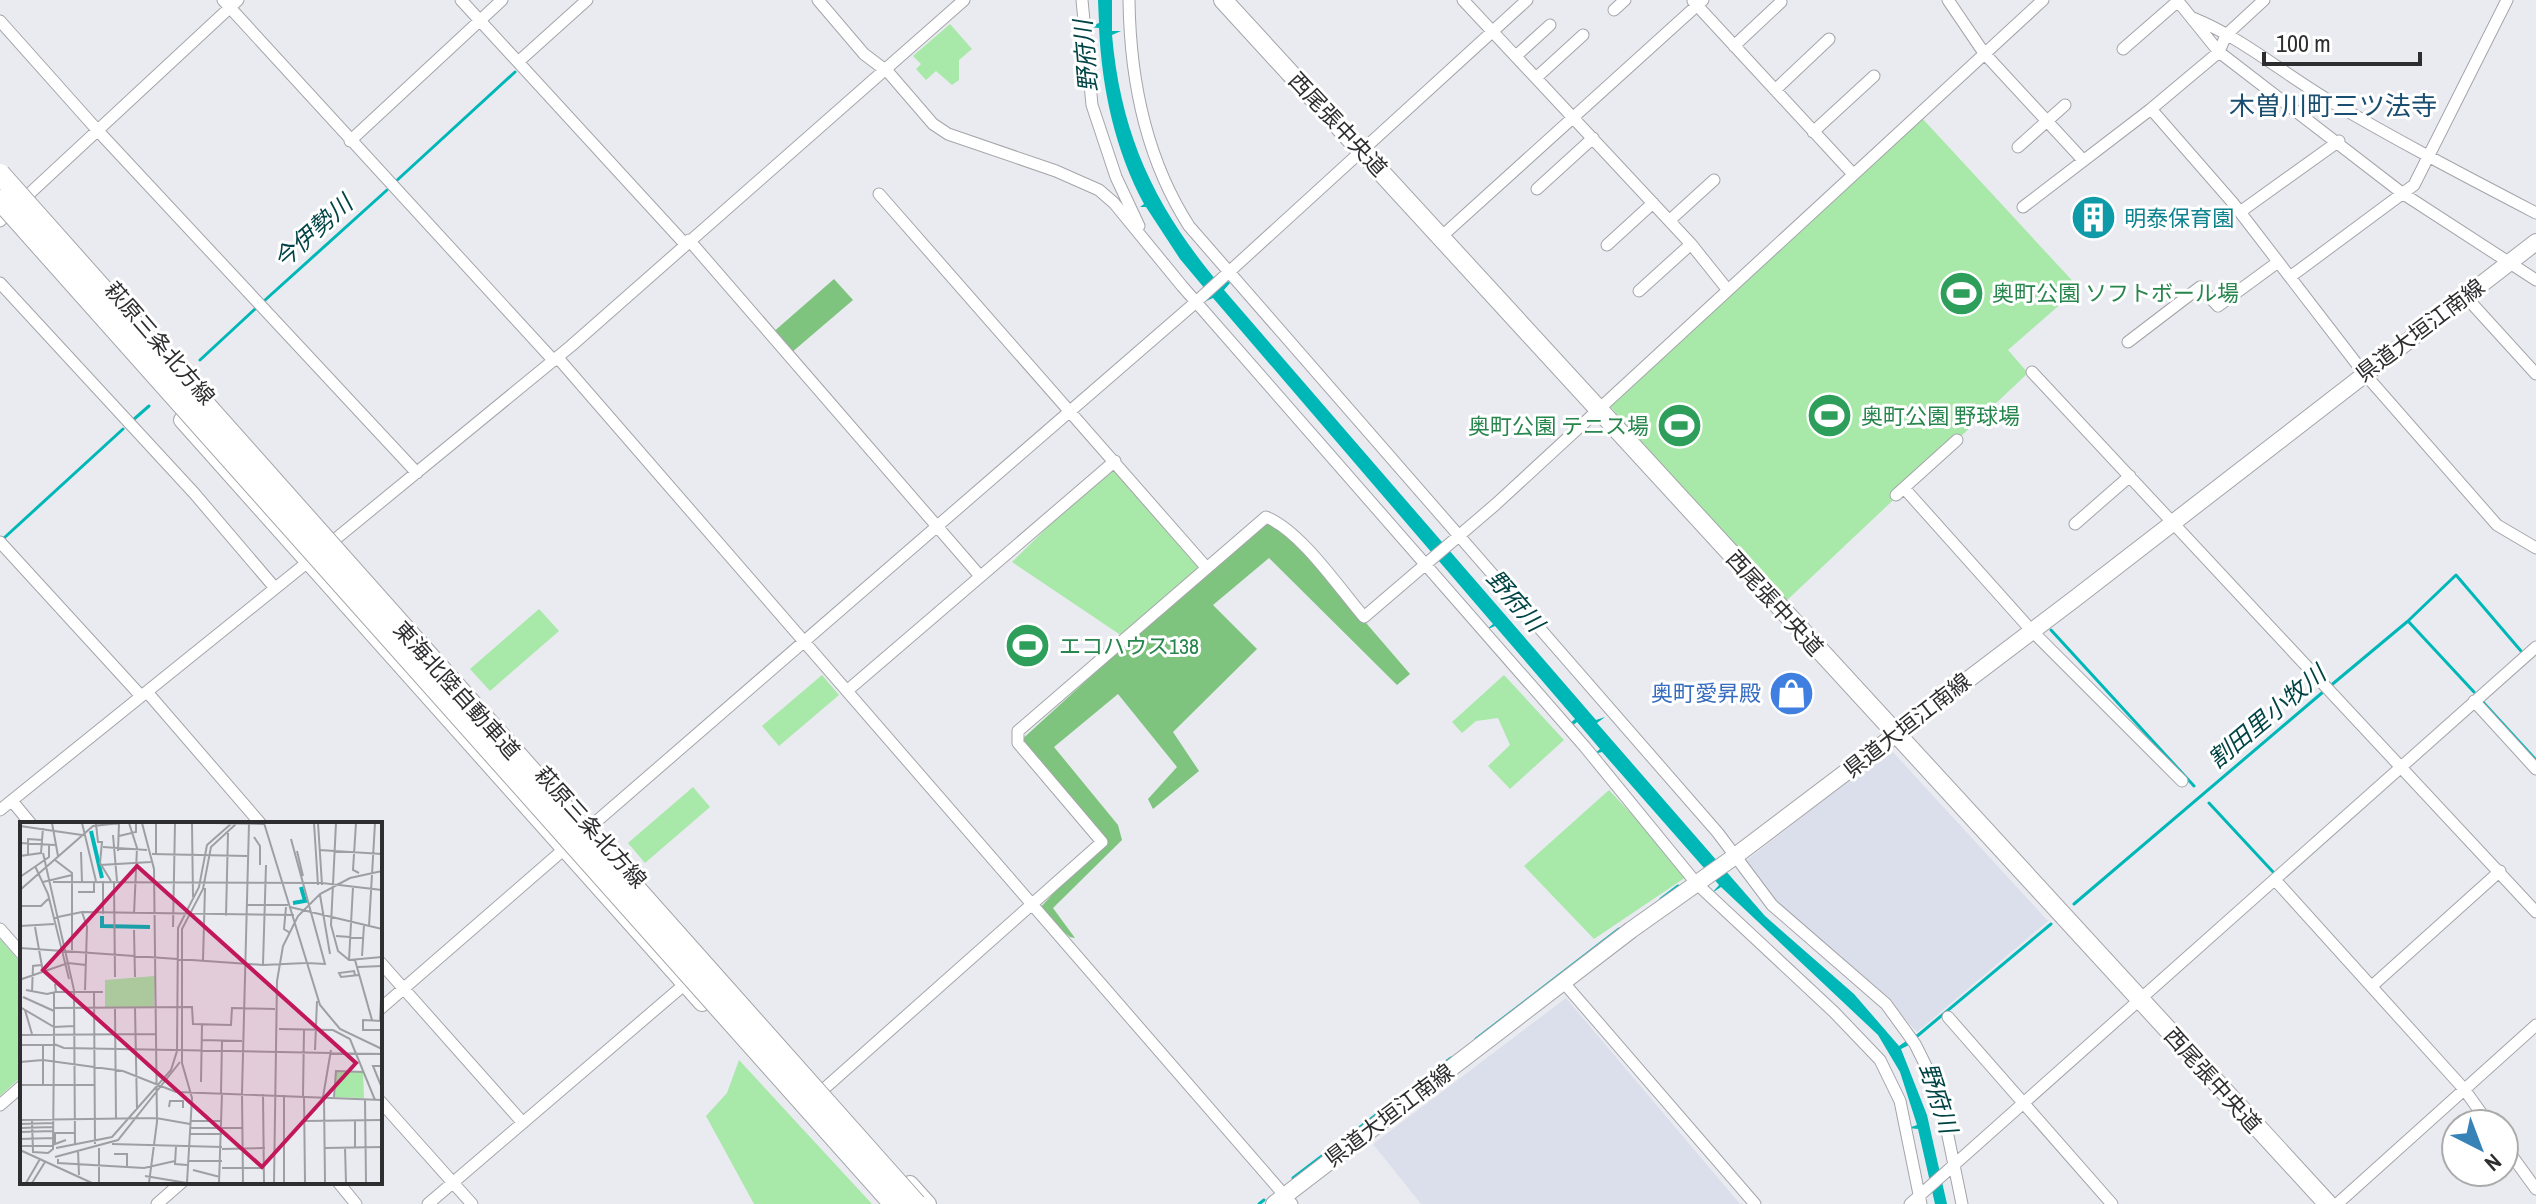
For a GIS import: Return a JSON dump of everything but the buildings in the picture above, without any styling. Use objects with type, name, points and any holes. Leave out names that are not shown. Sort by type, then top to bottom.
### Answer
[{"type":"highway","name":"東海北陸自動車道","points":[[0,174],[916,1204]]},
{"type":"highway","name":"東海北陸自動車道","points":[[1,213],[894,1204]]},
{"type":"main road","name":"西尾張中央道","points":[[1223,0],[2328,1204]]},
{"type":"main road","name":"萩原三条北方線","points":[[0,161],[928,1204]]},
{"type":"main road","name":"萩原三条北方線","points":[[1,213],[881,1204]]},
{"type":"main road","name":"県道大垣江南線","points":[[1284,1201],[1631,930],[1734,857],[2536,242]]},
{"type":"street","points":[[461,0],[687,242],[980,576]]},
{"type":"street","points":[[350,141],[502,0]]},
{"type":"street","points":[[518,62],[587,0]]},
{"type":"street","points":[[818,0],[854,43],[885,70],[933,124],[948,134],[1056,171],[1099,190],[1585,747],[1697,884],[1834,1012],[1880,1060],[1900,1101],[1916,1201]]},
{"type":"street","points":[[28,822],[4,804],[556,359],[964,0]]},
{"type":"street","points":[[1082,0],[1092,105],[1116,177],[1149,246]]},
{"type":"street","points":[[1129,0],[1131,63],[1147,131],[1178,209],[1228,272],[1718,833],[1772,905],[1886,1004],[1912,1040],[1939,1092],[1962,1204]]},
{"type":"street","points":[[1463,0],[1670,220],[1727,289]]},
{"type":"street","points":[[382,1007],[1196,302],[1527,0]]},
{"type":"street","points":[[1614,10],[1625,0]]},
{"type":"street","points":[[825,1088],[1102,842],[1018,743],[1018,731],[1266,517],[1280,523],[1295,538],[1364,617],[1425,567],[2043,0]]},
{"type":"street","points":[[2023,207],[2151,109],[2219,52],[2229,33],[2264,0]]},
{"type":"street","points":[[2290,277],[2414,185],[2507,0]]},
{"type":"street","points":[[2123,49],[2177,1],[2219,52],[2339,141],[2402,193],[2536,280]]},
{"type":"street","points":[[1,213],[29,194],[99,132],[231,2],[350,141],[556,359],[848,690],[1284,1201]]},
{"type":"street","points":[[1441,237],[1697,2],[1853,174]]},
{"type":"street","points":[[1734,46],[1781,2]]},
{"type":"street","points":[[1953,2],[1984,53],[2082,159]]},
{"type":"street","points":[[2192,18],[2229,33],[2322,96],[2428,157],[2536,213]]},
{"type":"street","points":[[0,21],[99,132],[417,473]]},
{"type":"street","points":[[1517,55],[1550,25]]},
{"type":"street","points":[[1537,77],[1583,35]]},
{"type":"street","points":[[1775,90],[1829,39]]},
{"type":"street","points":[[1813,132],[1874,76]]},
{"type":"street","points":[[2018,147],[2065,105]]},
{"type":"street","points":[[2151,109],[2240,212],[2363,372],[2497,525],[2536,548]]},
{"type":"street","points":[[1537,189],[1593,138]]},
{"type":"street","points":[[2240,212],[2339,141]]},
{"type":"street","points":[[1670,220],[1714,180]]},
{"type":"street","points":[[879,194],[1206,567]]},
{"type":"street","points":[[1607,245],[1653,203]]},
{"type":"street","points":[[1639,291],[1691,244]]},
{"type":"street","points":[[2128,342],[2200,287],[2218,306],[2278,262]]},
{"type":"street","points":[[0,283],[194,493],[275,588]]},
{"type":"street","points":[[2465,296],[2536,374]]},
{"type":"street","points":[[2032,372],[2536,912]]},
{"type":"street","points":[[1957,440],[1900,492],[2031,630],[2182,781]]},
{"type":"street","points":[[848,690],[1115,461]]},
{"type":"street","points":[[2075,524],[2130,476]]},
{"type":"street","points":[[0,542],[144,694],[259,822]]},
{"type":"street","points":[[1916,1201],[2023,1100],[2142,1001],[2536,647]]},
{"type":"street","points":[[2474,701],[2536,769]]},
{"type":"street","points":[[2372,986],[2500,871]]},
{"type":"street","points":[[2276,881],[2464,1089],[2478,1108]]},
{"type":"street","points":[[0,929],[20,952]]},
{"type":"street","points":[[382,964],[523,1123]]},
{"type":"street","points":[[1564,983],[1755,1204]]},
{"type":"street","points":[[428,1204],[685,984]]},
{"type":"street","points":[[1948,1017],[2112,1204]]},
{"type":"street","points":[[2337,1204],[2536,1025]]},
{"type":"street","points":[[0,1105],[20,1088]]},
{"type":"street","points":[[382,1103],[472,1204]]},
{"type":"street","points":[[2520,1167],[2536,1189]]},
{"type":"street","points":[[157,1204],[176,1184]]},
{"type":"street","points":[[340,1184],[356,1204]]},
{"type":"shaded area","points":[[1892,751],[2048,921],[1917,1032],[1882,994],[1775,904],[1743,863],[1885,752]]},
{"type":"shaded area","points":[[1566,998],[1740,1204],[1421,1204],[1373,1144]]},
{"type":"green space","points":[[950,24],[972,49],[959,60],[959,80],[952,85],[936,71],[926,80],[916,69],[921,64],[913,56]]},
{"type":"green space","points":[[1921,117],[2079,288],[2008,350],[2028,373],[1784,603],[1608,404]]},
{"type":"green space","points":[[834,279],[853,300],[791,353],[771,334]]},
{"type":"green space","points":[[1115,461],[1203,564],[1125,638],[1012,562]]},
{"type":"green space","points":[[1262,520],[1280,523],[1410,674],[1397,685],[1269,558],[1213,605],[1257,649],[1173,732],[1199,771],[1153,809],[1148,799],[1177,767],[1118,694],[1054,747],[1118,825],[1122,840],[1053,908],[1075,938],[1070,937],[1038,910],[1102,841],[1018,743]]},
{"type":"green space","points":[[539,609],[559,631],[490,691],[470,669]]},
{"type":"green space","points":[[822,675],[839,695],[779,746],[762,726]]},
{"type":"green space","points":[[1504,675],[1564,740],[1510,789],[1488,766],[1510,745],[1498,718],[1476,721],[1462,733],[1452,722]]},
{"type":"green space","points":[[693,787],[710,807],[645,863],[628,843]]},
{"type":"green space","points":[[1609,790],[1689,875],[1594,939],[1524,866]]},
{"type":"green space","points":[[0,939],[20,962],[20,1078],[0,1096]]},
{"type":"green space","points":[[739,1060],[872,1204],[754,1204],[706,1116],[727,1093]]},
{"type":"water","points":[[1098,0],[1112,0],[1112,31],[1121,31],[1112,35],[1117,72],[1133,139],[1146,170],[1160,200],[1198,257],[1221,286],[1228,281],[1230,283],[1224,290],[1596,720],[1605,717],[1597,723],[1765,916],[1854,994],[1899,1046],[1916,1034],[1919,1040],[1901,1049],[1927,1115],[1947,1204],[1935,1204],[1918,1129],[1908,1128],[1917,1125],[1900,1072],[1878,1035],[1721,887],[1712,893],[1719,885],[1602,752],[1594,754],[1600,749],[1577,722],[1571,727],[1569,724],[1575,719],[1495,626],[1486,630],[1493,624],[1213,298],[1204,302],[1211,296],[1180,259],[1146,207],[1140,207],[1144,204],[1125,162],[1112,119],[1103,74],[1099,28],[1088,27],[1099,23]]},
{"type":"waterway","name":"今伊勢川","points":[[394,183],[515,72]]},
{"type":"waterway","name":"今伊勢川","points":[[264,301],[387,190]]},
{"type":"waterway","name":"今伊勢川","points":[[200,360],[255,309]]},
{"type":"waterway","name":"今伊勢川","points":[[133,420],[149,406]]},
{"type":"waterway","name":"今伊勢川","points":[[4,538],[123,429]]},
{"type":"waterway","points":[[2409,620],[2456,575],[2521,651]]},
{"type":"waterway","name":"割田里小牧川","points":[[2329,687],[2408,621],[2474,692]]},
{"type":"waterway","points":[[2051,630],[2194,786]]},
{"type":"waterway","name":"割田里小牧川","points":[[2074,904],[2323,692]]},
{"type":"waterway","name":"割田里小牧川","points":[[2482,701],[2536,760]]},
{"type":"waterway","points":[[2209,803],[2274,873]]},
{"type":"waterway","points":[[1661,899],[1678,886]]},
{"type":"waterway","name":"割田里小牧川","points":[[1916,1037],[2051,924]]},
{"type":"waterway","points":[[1476,1039],[1619,929]]},
{"type":"waterway","points":[[1293,1178],[1451,1058]]},
{"type":"waterway","points":[[1259,1204],[1264,1200]]},
{"type":"place","name":"明泰保育園","points":[[2093,218]]},
{"type":"place","name":"奥町公園 ソフトボール場","points":[[1961,293]]},
{"type":"place","name":"奥町公園 野球場","points":[[1830,416]]},
{"type":"place","name":"奥町公園 テニス場","points":[[1680,426]]},
{"type":"place","name":"エコハウス138","points":[[1028,646]]},
{"type":"place","name":"奥町愛昇殿","points":[[1792,693]]},
{"type":"district","name":"木曽川町三ツ法寺","points":[[2333,106]]},
{"type":"water label","name":"野府川","points":[[1086,56]]},
{"type":"water label","name":"野府川","points":[[1515,601]]},
{"type":"water label","name":"野府川","points":[[1938,1098]]}]
